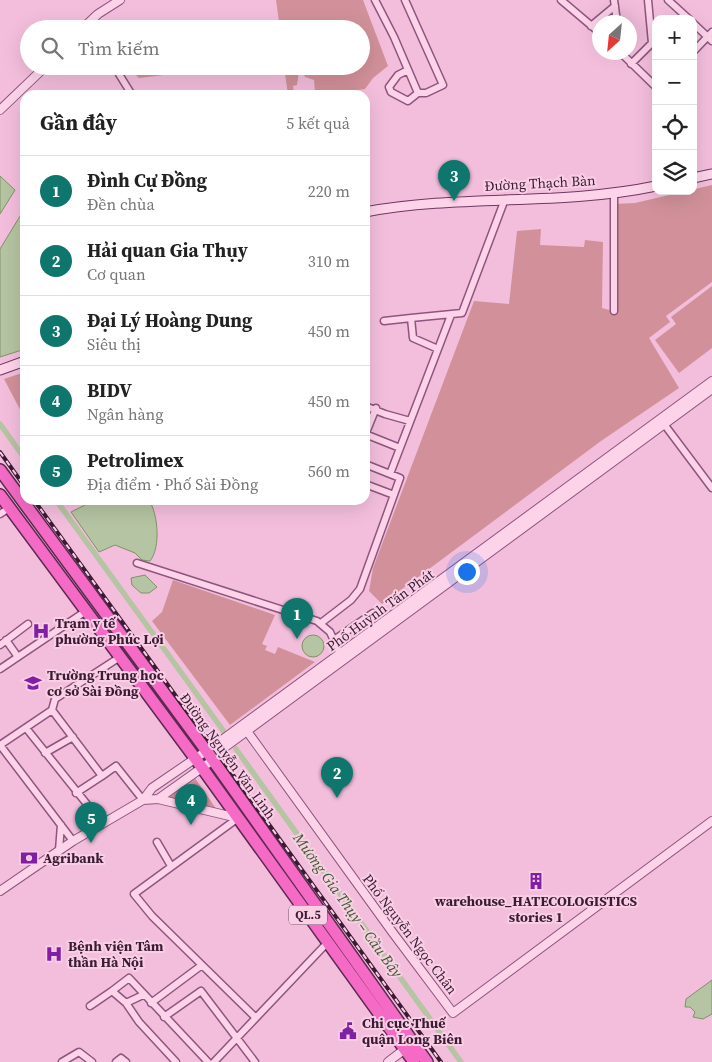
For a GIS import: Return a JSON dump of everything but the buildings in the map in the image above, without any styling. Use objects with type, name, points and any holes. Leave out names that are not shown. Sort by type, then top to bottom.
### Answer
[{"type":"highway","name":"Đường Nguyễn Văn Linh","points":[[0,470],[20,497]]},
{"type":"highway","name":"Đường Nguyễn Văn Linh","points":[[0,495],[5,511],[120,656],[414,1062]]},
{"type":"highway","name":"Đường Nguyễn Văn Linh","points":[[26,505],[210,756],[427,1062]]},
{"type":"highway","points":[[261,849],[272,843]]},
{"type":"main road","points":[[697,177],[712,174]]},
{"type":"main road","name":"Đường Thạch Bàn","points":[[370,211],[440,203],[614,193],[652,187]]},
{"type":"main road","points":[[0,370],[20,363]]},
{"type":"street","points":[[91,19],[120,0]]},
{"type":"street","points":[[375,0],[418,93]]},
{"type":"street","points":[[405,0],[443,85],[426,93],[418,93],[408,101],[391,92],[389,87],[398,75],[408,70]]},
{"type":"street","points":[[648,0],[652,27]]},
{"type":"street","points":[[668,0],[685,15]]},
{"type":"street","points":[[566,1],[591,26],[614,3]]},
{"type":"street","points":[[697,26],[711,37],[697,49]]},
{"type":"street","points":[[631,64],[652,43]]},
{"type":"street","points":[[627,60],[652,82]]},
{"type":"street","points":[[21,90],[37,75]]},
{"type":"street","points":[[120,75],[129,90]]},
{"type":"street","points":[[0,110],[20,91]]},
{"type":"street","points":[[614,193],[614,311]]},
{"type":"street","points":[[384,321],[462,314],[505,199]]},
{"type":"street","points":[[390,474],[451,315]]},
{"type":"street","points":[[411,318],[413,338],[438,349]]},
{"type":"street","name":"Phố Huỳnh Tấn Phát","points":[[245,728],[618,454],[712,381]]},
{"type":"street","name":"Phố Huỳnh Tấn Phát","points":[[662,421],[712,389]]},
{"type":"street","points":[[370,407],[376,408],[385,414],[410,421]]},
{"type":"street","points":[[370,422],[376,408]]},
{"type":"street","points":[[662,421],[712,488]]},
{"type":"street","points":[[370,436],[400,448]]},
{"type":"street","points":[[321,623],[351,600],[360,589],[400,478],[370,466]]},
{"type":"street","points":[[370,486],[394,495]]},
{"type":"street","points":[[137,562],[321,623],[328,629],[340,654]]},
{"type":"street","name":"Phố Huỳnh Tấn Phát","points":[[210,756],[218,754],[245,728],[340,654],[419,600]]},
{"type":"street","points":[[0,670],[86,611]]},
{"type":"street","points":[[334,640],[373,613]]},
{"type":"street","points":[[18,657],[3,643],[28,624]]},
{"type":"street","points":[[73,841],[0,745],[52,710],[55,700],[120,656]]},
{"type":"street","points":[[52,710],[102,776]]},
{"type":"street","points":[[26,728],[76,793],[102,823]]},
{"type":"street","name":"Phố Nguyễn Ngọc Chân","points":[[245,728],[393,933],[453,1012],[712,821]]},
{"type":"street","points":[[45,753],[73,737]]},
{"type":"street","points":[[0,891],[73,841],[143,800],[152,788],[210,756]]},
{"type":"street","points":[[158,799],[199,763],[210,756]]},
{"type":"street","points":[[76,793],[116,766],[143,800]]},
{"type":"street","points":[[143,800],[158,799],[238,818]]},
{"type":"street","points":[[238,818],[134,894],[152,916],[255,1017]]},
{"type":"street","points":[[60,850],[61,825]]},
{"type":"street","points":[[157,842],[171,866]]},
{"type":"street","points":[[214,1062],[328,942]]},
{"type":"street","points":[[151,1003],[202,965]]},
{"type":"street","points":[[90,1006],[129,978],[142,995],[208,1062]]},
{"type":"street","points":[[112,991],[126,1003],[139,1022],[176,1062]]},
{"type":"street","points":[[164,1017],[201,991],[255,1062]]},
{"type":"street","points":[[126,1003],[142,995]]},
{"type":"street","points":[[388,1062],[405,1049]]},
{"type":"street","points":[[62,1062],[80,1052],[92,1062]]},
{"type":"street","points":[[116,1062],[121,1058],[126,1062]]},
{"type":"shaded area","points":[[276,0],[363,0],[388,66],[373,78],[365,89],[315,90],[314,80],[304,75],[370,75],[370,20],[279,20]]},
{"type":"shaded area","points":[[136,75],[164,75],[139,78]]},
{"type":"shaded area","points":[[285,75],[299,75],[297,85],[293,86],[294,90],[287,90]]},
{"type":"shaded area","points":[[0,176],[15,190],[0,214]]},
{"type":"shaded area","points":[[712,185],[712,282],[666,316],[670,322],[649,338],[679,388],[601,441],[382,604],[369,591],[373,568],[474,301],[509,304],[517,231],[541,229],[540,245],[584,247],[585,240],[603,242],[602,308],[613,311],[614,204],[635,203],[669,195],[697,195],[697,189]]},
{"type":"shaded area","points":[[20,216],[20,351],[0,357],[0,249]]},
{"type":"shaded area","points":[[712,286],[712,348],[679,373],[655,340],[676,324],[671,317]]},
{"type":"shaded area","points":[[20,374],[20,409],[4,379]]},
{"type":"shaded area","points":[[85,505],[152,505],[156,522],[157,539],[156,548],[150,561],[142,560],[135,553],[115,545],[99,552],[71,512]]},
{"type":"shaded area","points":[[145,575],[157,587],[149,593],[141,593],[132,585],[131,578]]},
{"type":"shaded area","points":[[173,580],[275,615],[262,644],[267,646],[265,650],[275,654],[278,647],[315,662],[230,725],[152,621],[162,612]]},
{"type":"shaded area","points":[[313,635],[321,638],[324,646],[321,654],[313,657],[305,654],[302,646],[305,638]]},
{"type":"shaded area","points":[[195,778],[219,813],[166,799]]},
{"type":"shaded area","points":[[712,980],[712,1014],[703,1019],[693,1017],[695,1012],[690,1007],[685,1007],[686,999]]},
{"type":"waterway","points":[[0,424],[20,452]]},
{"type":"waterway","points":[[60,505],[225,733]]},
{"type":"waterway","name":"Mương Gia Thụy – Cầu Bây","points":[[236,749],[461,1062]]},
{"type":"railway","points":[[0,452],[20,480]]},
{"type":"railway","points":[[38,505],[441,1062]]},
{"type":"place","name":"Đại Lý Hoàng Dung","points":[[454,201]]},
{"type":"place","name":"Trạm y tế phường Phúc Lợi","points":[[41,631]]},
{"type":"place","name":"Đình Cự Đồng","points":[[297,639]]},
{"type":"place","name":"Trường Trung học cơ sở Sài Đồng","points":[[33,683]]},
{"type":"place","name":"Hải quan Gia Thụy","points":[[337,798]]},
{"type":"place","name":"BIDV","points":[[191,825]]},
{"type":"place","name":"Petrolimex","points":[[91,843]]},
{"type":"place","name":"Agribank","points":[[29,858]]},
{"type":"place","name":"warehouse_HATECOLOGISTICS stories 1","points":[[536,881]]},
{"type":"place","name":"Bệnh viện Tâm thần Hà Nội","points":[[54,954]]},
{"type":"place","name":"Chi cục Thuế quận Long Biên","points":[[348,1031]]}]
